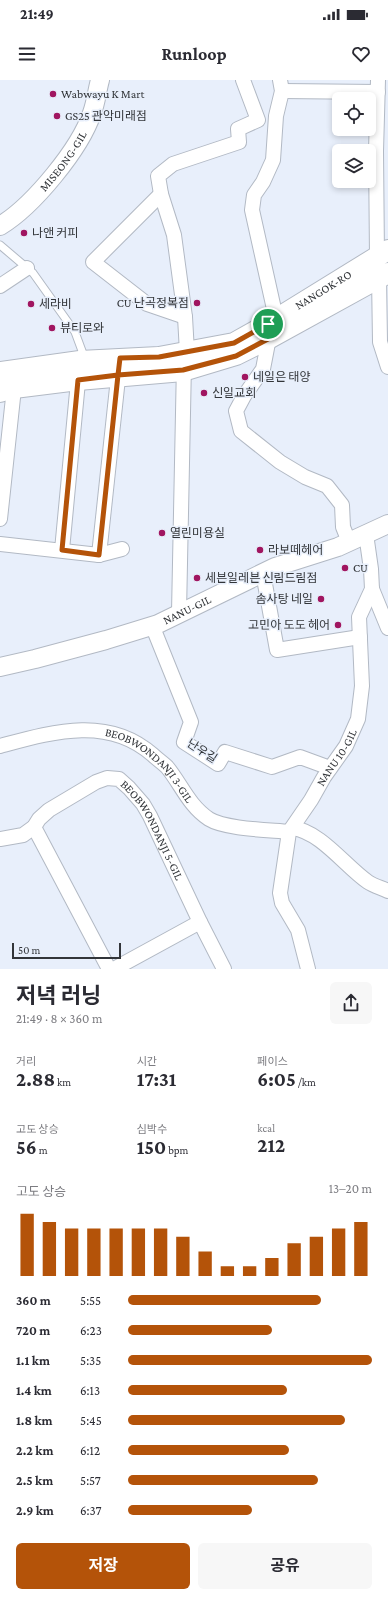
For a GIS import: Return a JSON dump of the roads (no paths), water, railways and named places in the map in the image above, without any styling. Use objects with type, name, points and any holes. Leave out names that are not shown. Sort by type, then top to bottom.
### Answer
[{"type":"main road","name":"NANGOK-RO","points":[[8,380],[81,367],[119,367],[159,357],[185,358],[234,343],[271,327],[383,264]]},
{"type":"street","points":[[179,613],[185,317],[174,235],[161,194],[158,176],[174,164],[239,142],[238,129],[258,120],[243,80]]},
{"type":"street","name":"MISEONG-GIL","points":[[0,226],[39,193],[73,151],[93,113],[99,81]]},
{"type":"street","points":[[349,542],[342,527],[342,505],[327,486],[305,477],[280,462],[241,431],[236,411],[244,396],[263,369],[271,327],[252,210],[254,195],[263,182],[273,160],[276,116],[281,85],[378,86],[376,151],[383,264],[380,342],[388,367]]},
{"type":"street","points":[[376,151],[388,130]]},
{"type":"street","points":[[161,194],[93,262],[147,304],[185,317]]},
{"type":"street","points":[[0,286],[27,268]]},
{"type":"street","points":[[62,550],[81,367]]},
{"type":"street","points":[[99,555],[119,367]]},
{"type":"street","points":[[0,519],[8,380]]},
{"type":"street","name":"NANU-GIL","points":[[0,667],[49,655],[152,625],[275,567],[349,542],[388,524]]},
{"type":"street","name":"NANU 10-GIL","points":[[308,969],[298,930],[282,903],[280,894],[291,830],[330,768],[346,746],[358,719],[362,686],[360,617],[372,589],[366,534]]},
{"type":"street","points":[[0,544],[99,555],[122,549]]},
{"type":"street","points":[[264,573],[277,650],[360,638]]},
{"type":"street","points":[[372,589],[388,628]]},
{"type":"street","name":"난우길","points":[[152,625],[191,722],[184,742],[218,764],[225,752],[272,767],[300,757],[330,768]]},
{"type":"street","name":"BEOBWONDANJI 3-GIL","points":[[0,746],[73,730],[93,730],[118,735],[141,744],[166,767],[185,795],[209,819],[222,824],[291,830],[300,829],[315,836],[369,882],[388,891]]},
{"type":"street","name":"BEOBWONDANJI 5-GIL","points":[[0,839],[23,835],[34,827],[38,819],[49,810],[96,782],[107,778],[119,779],[143,804],[150,816],[224,969]]},
{"type":"street","points":[[34,827],[109,969]]},
{"type":"street","points":[[114,969],[200,922]]},
{"type":"lane","points":[[0,246],[33,273],[75,332],[81,367]]},
{"type":"place","name":"Wabwayu K Mart","points":[[53,94]]},
{"type":"place","name":"GS25 관악미래점","points":[[57,116]]},
{"type":"place","name":"나앤 커피","points":[[24,233]]},
{"type":"place","name":"CU 난곡정복점","points":[[197,303]]},
{"type":"place","name":"세라비","points":[[31,304]]},
{"type":"place","name":"뷰티로와","points":[[52,328]]},
{"type":"place","name":"네일은 태양","points":[[245,377]]},
{"type":"place","name":"신일교회","points":[[204,393]]},
{"type":"place","name":"열린미용실","points":[[162,533]]},
{"type":"place","name":"라보떼헤어","points":[[260,550]]},
{"type":"place","name":"CU","points":[[345,568]]},
{"type":"place","name":"세븐일레븐 신림드림점","points":[[197,578]]},
{"type":"place","name":"솜사탕 네일","points":[[321,599]]},
{"type":"place","name":"고민아 도도 헤어","points":[[338,625]]}]
